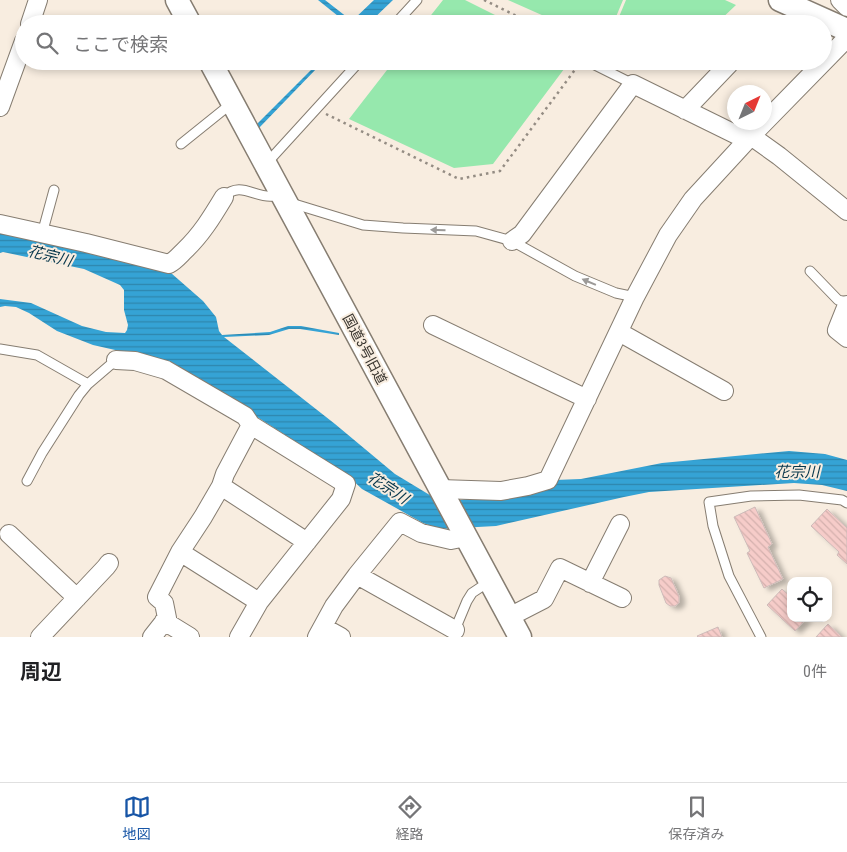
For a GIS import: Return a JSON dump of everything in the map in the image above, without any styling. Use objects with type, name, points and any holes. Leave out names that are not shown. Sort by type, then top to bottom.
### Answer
[{"type":"street","points":[[33,15],[38,0]]},
{"type":"street","points":[[177,0],[185,15]]},
{"type":"street","points":[[780,0],[814,15]]},
{"type":"street","points":[[840,0],[847,7]]},
{"type":"street","points":[[832,23],[847,30]]},
{"type":"street","points":[[832,53],[847,38]]},
{"type":"street","points":[[0,107],[15,66]]},
{"type":"street","name":"国道3号旧道","points":[[215,70],[520,637]]},
{"type":"street","points":[[685,110],[723,70]]},
{"type":"street","points":[[442,492],[501,492],[548,480],[668,235],[693,199],[816,70]]},
{"type":"street","points":[[512,241],[522,234],[632,84],[685,110],[750,138],[780,156],[847,211]]},
{"type":"street","points":[[0,224],[169,264],[193,243],[205,229],[224,197]]},
{"type":"street","points":[[847,304],[837,330],[847,338]]},
{"type":"street","points":[[433,325],[587,399]]},
{"type":"street","points":[[619,332],[724,391]]},
{"type":"street","points":[[116,360],[135,361],[166,370],[245,416],[251,425],[346,484],[340,499],[259,602],[239,637]]},
{"type":"street","points":[[152,637],[167,618],[164,603],[157,597],[180,552],[221,486],[224,474],[251,425]]},
{"type":"street","points":[[221,486],[307,542]]},
{"type":"street","points":[[341,637],[320,632],[334,606],[356,575],[400,522],[421,533],[451,540],[465,535]]},
{"type":"street","points":[[590,583],[620,524]]},
{"type":"street","points":[[9,534],[77,598]]},
{"type":"street","points":[[180,552],[259,602]]},
{"type":"street","points":[[40,637],[109,562]]},
{"type":"street","points":[[509,617],[544,599],[560,568],[622,598]]},
{"type":"street","points":[[356,575],[453,633]]},
{"type":"street","points":[[164,621],[190,637]]},
{"type":"lane","points":[[403,15],[417,0]]},
{"type":"lane","points":[[266,165],[352,70]]},
{"type":"lane","points":[[605,70],[632,84]]},
{"type":"lane","points":[[181,144],[232,103]]},
{"type":"lane","points":[[42,234],[54,190]]},
{"type":"lane","points":[[224,197],[228,193],[237,190],[245,190],[268,196],[283,197],[363,225],[476,231],[512,241],[575,276],[616,292],[636,297]]},
{"type":"lane","points":[[810,271],[838,300],[847,304]]},
{"type":"lane","points":[[0,349],[37,355],[88,384]]},
{"type":"lane","points":[[27,481],[42,453],[79,395],[88,384],[116,360]]},
{"type":"lane","points":[[761,637],[729,576],[713,526],[709,502],[751,496],[799,495],[842,500],[847,504]]},
{"type":"lane","points":[[453,633],[472,593],[490,581]]},
{"type":"path","points":[[484,0],[515,15]]},
{"type":"path","points":[[316,109],[459,179],[500,171],[575,70]]},
{"type":"green space","points":[[443,0],[465,0],[495,15],[431,15]]},
{"type":"green space","points":[[508,0],[623,0],[617,15],[542,15]]},
{"type":"green space","points":[[626,0],[725,0],[736,5],[725,15],[620,15]]},
{"type":"green space","points":[[387,70],[563,70],[493,164],[454,168],[349,119]]},
{"type":"water","points":[[318,0],[325,0],[344,15],[337,15]]},
{"type":"water","points":[[374,0],[393,0],[377,15],[358,15]]},
{"type":"water","points":[[311,70],[315,70],[259,128],[256,125]]},
{"type":"water","name":"花宗川","points":[[0,233],[100,253],[171,273],[203,301],[216,317],[219,331],[222,335],[270,332],[288,326],[301,326],[339,333],[339,335],[289,329],[269,335],[224,337],[335,424],[395,474],[433,497],[460,500],[499,495],[555,480],[581,479],[662,463],[789,451],[825,454],[847,460],[847,491],[822,485],[794,483],[649,492],[496,526],[440,529],[423,523],[362,489],[346,474],[187,372],[155,359],[93,345],[57,331],[16,307],[0,307],[0,299],[31,303],[82,326],[106,332],[125,333],[128,325],[124,310],[124,290],[120,285],[84,269],[3,252],[0,253]]},
{"type":"building","points":[[755,507],[772,544],[768,547],[783,579],[764,588],[747,553],[750,551],[734,517]]},
{"type":"building","points":[[827,509],[847,528],[847,564],[837,555],[839,552],[811,526]]},
{"type":"building","points":[[665,576],[671,578],[679,596],[679,603],[675,606],[670,606],[666,603],[659,585],[659,580]]},
{"type":"building","points":[[782,589],[787,593],[787,622],[803,622],[795,631],[767,605]]},
{"type":"building","points":[[828,624],[842,637],[816,637]]},
{"type":"building","points":[[718,627],[722,637],[697,636]]}]
